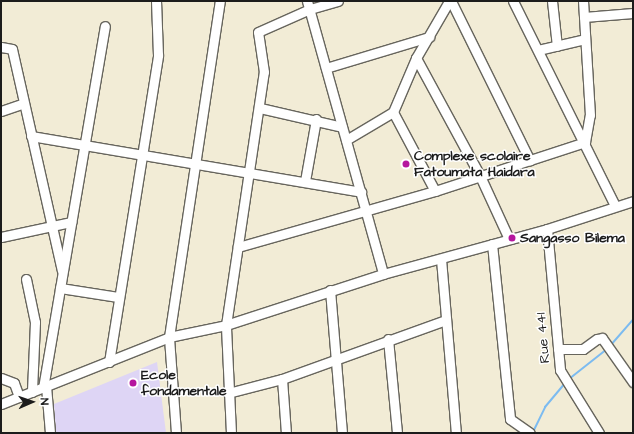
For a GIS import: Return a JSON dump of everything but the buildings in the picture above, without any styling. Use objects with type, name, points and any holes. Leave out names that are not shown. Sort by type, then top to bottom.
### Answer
[{"type":"street","points":[[109,362],[118,297],[158,55],[156,1]]},
{"type":"street","points":[[176,433],[169,337],[220,1]]},
{"type":"street","points":[[231,433],[226,325],[260,108],[264,72],[258,32],[308,5],[338,1]]},
{"type":"street","points":[[346,140],[393,112],[416,58],[450,1]]},
{"type":"street","points":[[450,1],[530,161]]},
{"type":"street","points":[[513,1],[616,206]]},
{"type":"street","points":[[552,1],[556,46]]},
{"type":"street","points":[[583,1],[590,115],[585,142]]},
{"type":"street","points":[[308,5],[367,212],[383,274]]},
{"type":"street","points":[[584,17],[633,13]]},
{"type":"street","points":[[50,433],[44,387],[105,26]]},
{"type":"street","points":[[326,68],[429,37]]},
{"type":"street","points":[[538,50],[585,39]]},
{"type":"street","points":[[1,47],[12,49],[63,273]]},
{"type":"street","points":[[416,58],[480,176],[509,239]]},
{"type":"street","points":[[1,111],[24,103]]},
{"type":"street","points":[[260,108],[342,127]]},
{"type":"street","points":[[393,112],[435,191]]},
{"type":"street","points":[[305,181],[316,120]]},
{"type":"street","points":[[31,136],[305,181],[361,192]]},
{"type":"street","points":[[238,247],[367,212],[530,161],[585,142]]},
{"type":"street","points":[[1,404],[169,337],[226,325],[330,290],[547,228],[633,201]]},
{"type":"street","points":[[1,237],[51,224],[72,222]]},
{"type":"street","name":"Rue 441","points":[[547,228],[560,370],[599,433]]},
{"type":"street","points":[[492,244],[510,419],[530,433]]},
{"type":"street","points":[[441,258],[456,433]]},
{"type":"street","points":[[26,279],[35,322],[32,392]]},
{"type":"street","points":[[60,288],[118,297]]},
{"type":"street","points":[[330,290],[342,433]]},
{"type":"street","points":[[228,393],[282,379],[336,360],[388,339],[446,320]]},
{"type":"street","points":[[558,349],[583,349],[597,338],[602,338],[633,382]]},
{"type":"street","points":[[388,339],[397,433]]},
{"type":"street","points":[[1,378],[14,383],[19,397]]},
{"type":"street","points":[[282,379],[286,433]]},
{"type":"shaded area","name":"Ecole fondamentale","points":[[157,362],[166,433],[56,433],[54,404]]},
{"type":"waterway","points":[[610,346],[633,320]]},
{"type":"waterway","points":[[569,379],[607,349]]},
{"type":"waterway","points":[[533,432],[545,407],[565,383]]},
{"type":"place","name":"Complexe scolaire Fatoumata Haidara","points":[[406,164]]},
{"type":"place","name":"Sangasso Bilema","points":[[512,238]]},
{"type":"place","name":"Ecole fondamentale","points":[[133,383]]}]
